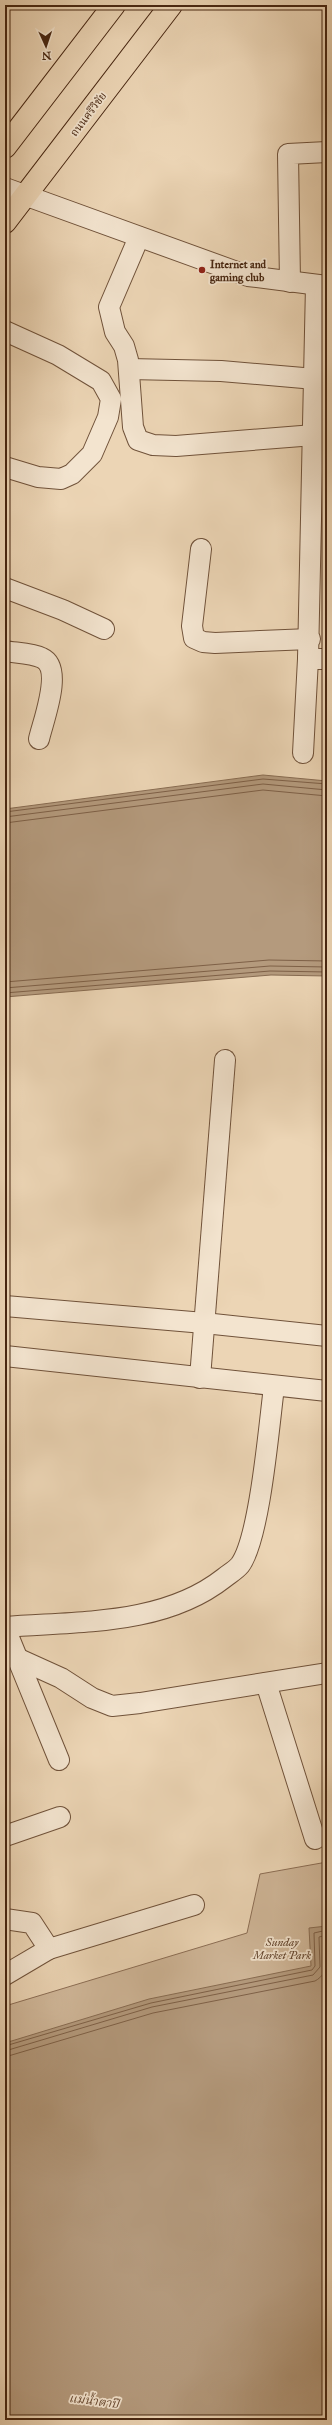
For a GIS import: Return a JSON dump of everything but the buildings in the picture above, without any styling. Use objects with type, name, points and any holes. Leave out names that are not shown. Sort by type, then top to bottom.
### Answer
[{"type":"main road","points":[[5,147],[114,5]]},
{"type":"main road","name":"ถนนศรีวิชัย","points":[[5,222],[171,5]]},
{"type":"street","points":[[290,282],[288,154],[327,152]]},
{"type":"street","points":[[5,188],[248,276],[322,286],[315,379],[315,652],[303,752]]},
{"type":"street","points":[[139,237],[109,308],[115,332],[124,346],[129,369],[133,426],[138,440],[153,445],[176,446],[314,435]]},
{"type":"street","points":[[5,331],[58,356],[101,381],[111,398],[108,417],[92,454],[72,474],[61,479],[38,477],[5,467]]},
{"type":"street","points":[[129,369],[221,371],[315,379]]},
{"type":"street","points":[[201,549],[192,626],[194,638],[203,642],[315,652]]},
{"type":"street","points":[[5,588],[63,610],[104,629]]},
{"type":"street","points":[[5,650],[42,658],[50,666],[54,679],[39,739]]},
{"type":"street","points":[[200,1378],[225,1060]]},
{"type":"street","points":[[5,1306],[204,1323],[327,1336]]},
{"type":"street","points":[[5,1356],[274,1387],[327,1391]]},
{"type":"street","points":[[59,1760],[19,1659],[5,1628],[124,1618],[160,1611],[210,1589],[240,1565],[250,1541],[274,1387]]},
{"type":"street","points":[[19,1659],[61,1678],[92,1698],[112,1706],[140,1703],[327,1673]]},
{"type":"street","points":[[266,1683],[315,1839]]},
{"type":"street","points":[[5,1836],[60,1817]]},
{"type":"street","points":[[5,1974],[49,1949],[194,1905]]},
{"type":"street","points":[[5,1920],[32,1923],[49,1949]]},
{"type":"green space","name":"Sunday Market Park","points":[[327,1862],[325,1978],[5,2062],[5,2006],[247,1933],[260,1874]]},
{"type":"water","points":[[263,775],[327,781],[327,976],[271,975],[5,997],[5,809]]},
{"type":"water","name":"แม่น้ำตาปี","points":[[327,1926],[327,2420],[5,2420],[5,2043],[149,1999],[311,1966],[309,1928]]},
{"type":"place","name":"Internet and gaming club","points":[[202,270]]}]
